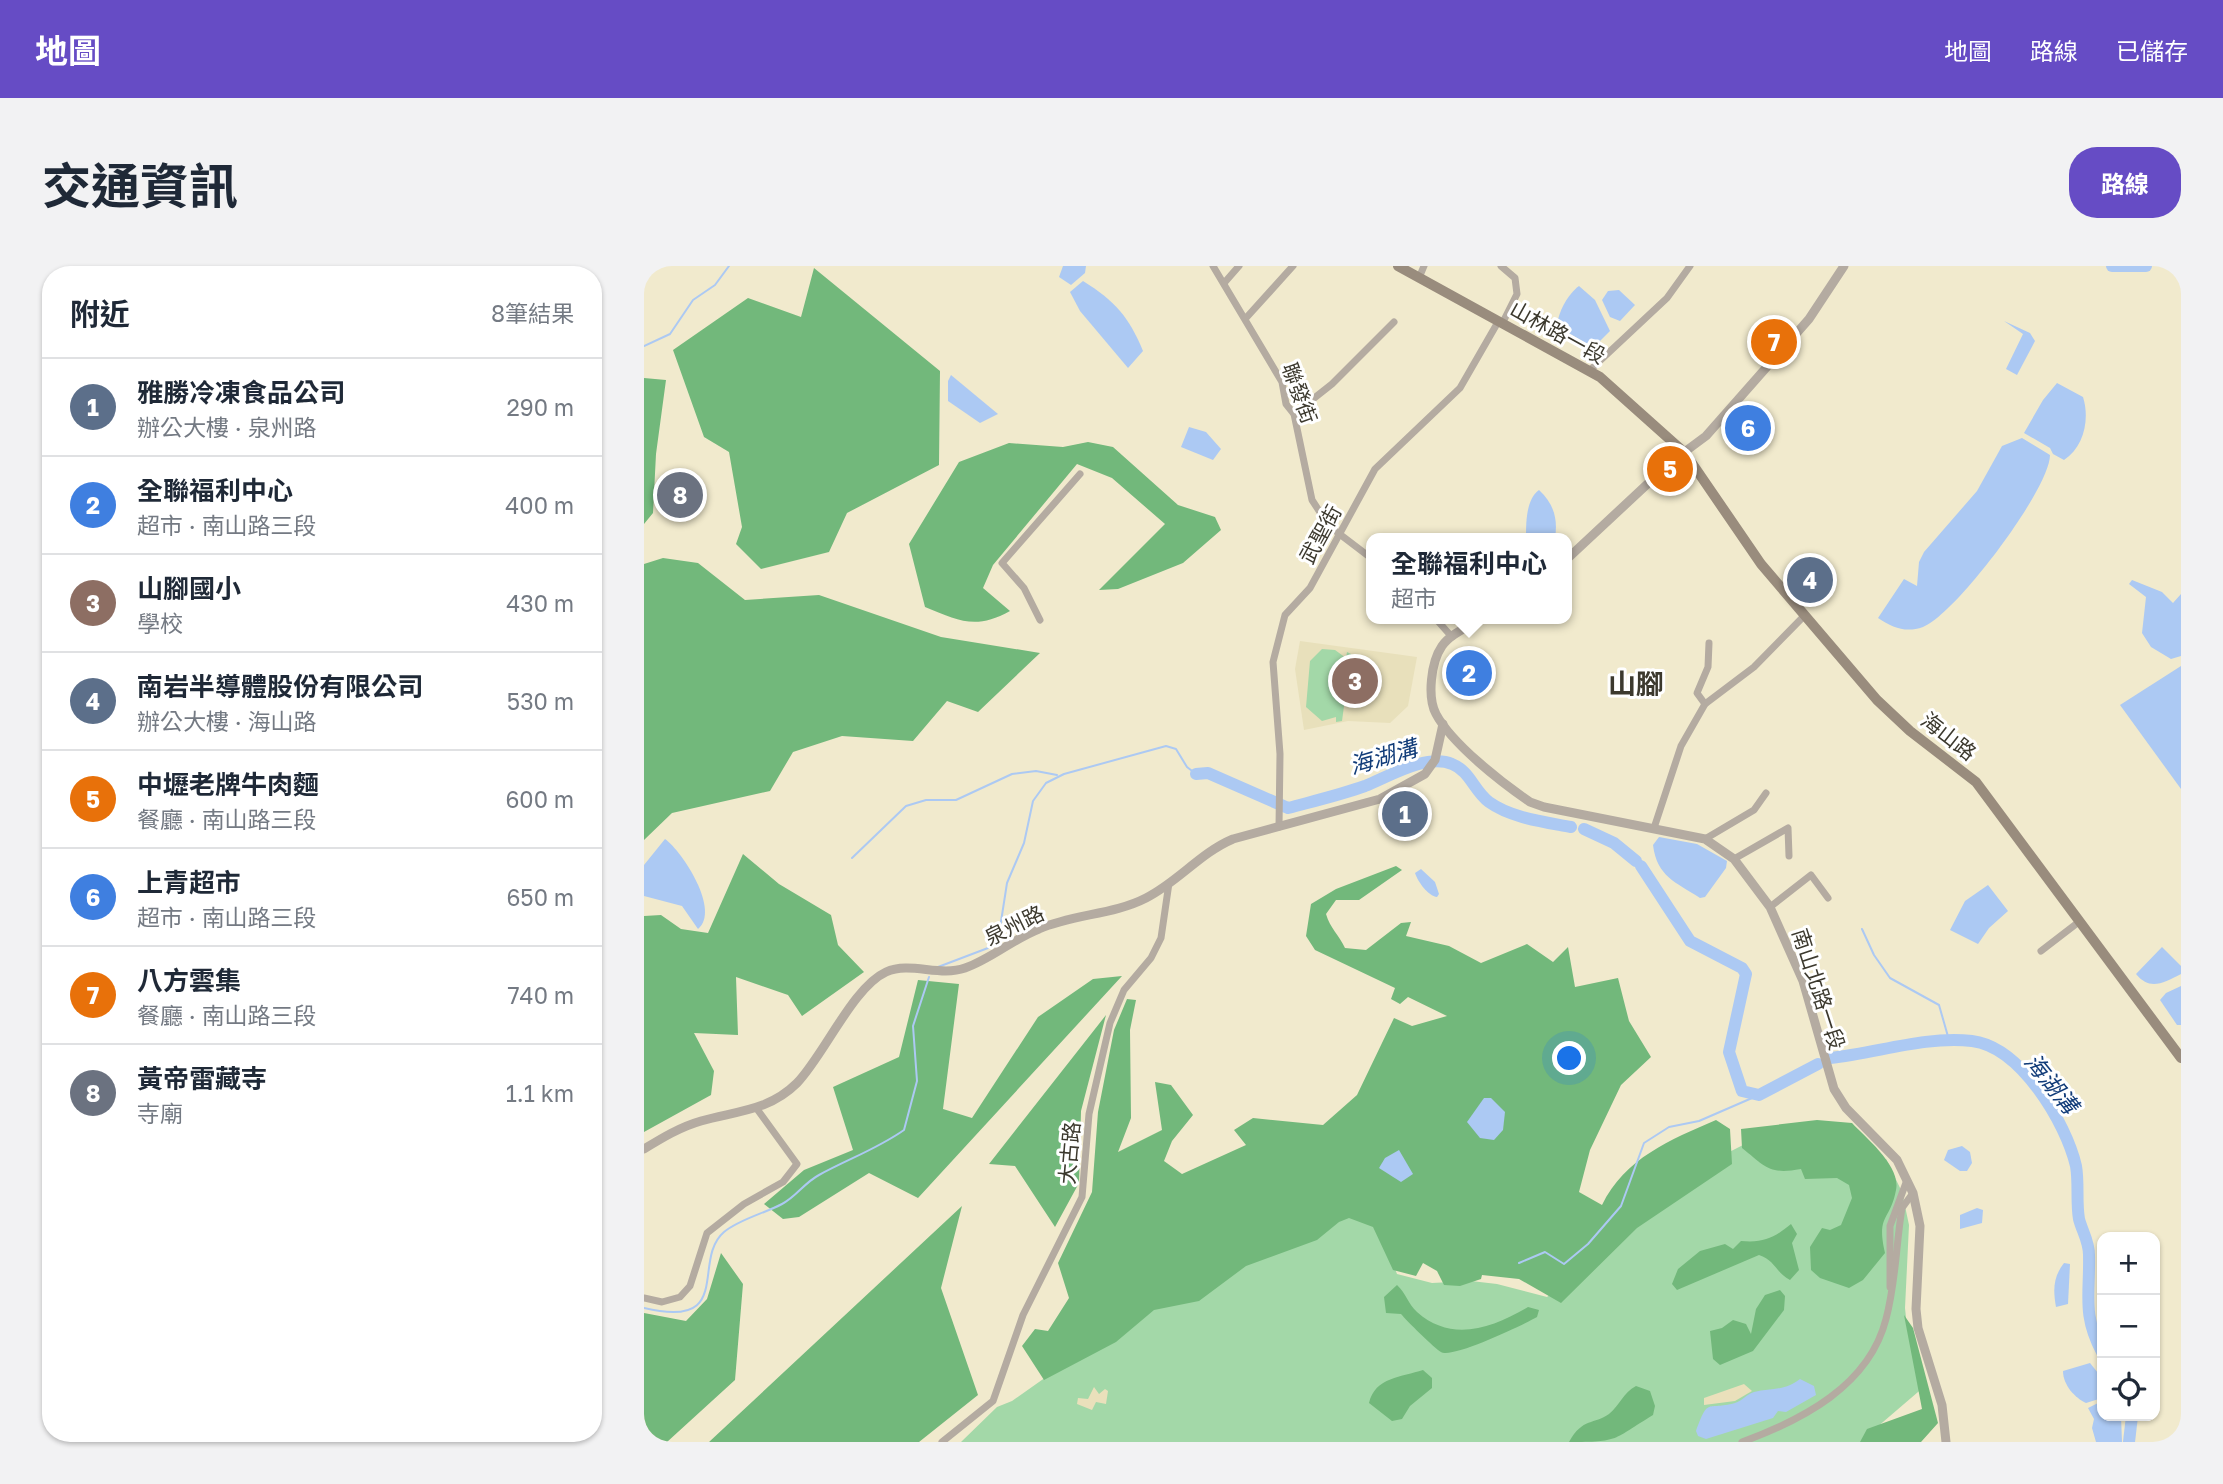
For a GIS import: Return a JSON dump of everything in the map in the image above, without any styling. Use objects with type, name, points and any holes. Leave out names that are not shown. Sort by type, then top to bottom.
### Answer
[{"type":"main road","name":"山林路一段","points":[[1398,266],[1589,371],[1610,385],[1685,453]]},
{"type":"main road","name":"海山路","points":[[1685,453],[1742,539],[1877,700],[1910,731],[1976,782],[2181,1058]]},
{"type":"street","name":"聯發街","points":[[1213,266],[1225,282],[1282,382],[1286,404],[1294,414],[1311,500],[1329,526],[1366,554]]},
{"type":"street","points":[[1225,282],[1239,266]]},
{"type":"street","points":[[1246,318],[1293,266]]},
{"type":"street","points":[[1419,278],[1424,266]]},
{"type":"street","name":"武聖街","points":[[1279,827],[1280,754],[1273,681],[1280,629],[1285,615],[1310,588],[1375,469],[1460,388],[1517,293],[1515,278],[1502,266]]},
{"type":"street","points":[[1589,371],[1667,298],[1690,266]]},
{"type":"street","points":[[1572,555],[1706,436],[1810,319],[1844,266]]},
{"type":"street","points":[[1294,414],[1373,345],[1394,322]]},
{"type":"street","points":[[1040,620],[1024,588],[1002,563],[1080,474]]},
{"type":"street","points":[[1654,828],[1681,747],[1705,704],[1754,667],[1805,615]]},
{"type":"street","points":[[1440,624],[1451,637]]},
{"type":"street","points":[[1443,724],[1432,702],[1433,672],[1443,645],[1473,624]]},
{"type":"street","points":[[1705,704],[1697,693],[1707,667],[1709,643]]},
{"type":"street","name":"泉州路","points":[[644,1149],[685,1126],[757,1109],[779,1097],[796,1083],[869,986],[887,972],[898,969],[947,972],[965,968],[1041,928],[1124,907],[1147,898],[1220,844],[1370,803],[1425,774],[1433,763],[1443,724]]},
{"type":"street","name":"南山北路一段","points":[[1443,724],[1497,776],[1530,802],[1588,817],[1705,839],[1734,859],[1770,907],[1803,981],[1834,1089],[1846,1108],[1897,1160],[1913,1193],[1920,1226],[1916,1309],[1918,1328],[1942,1405],[1946,1442]]},
{"type":"street","points":[[1705,839],[1754,810],[1766,793]]},
{"type":"street","points":[[1734,859],[1788,828],[1788,856]]},
{"type":"street","points":[[1770,907],[1811,875],[1828,898]]},
{"type":"street","name":"大古路","points":[[942,1442],[993,1401],[1023,1315],[1083,1197],[1089,1114],[1110,1023],[1124,990],[1151,958],[1161,938],[1169,883]]},
{"type":"street","points":[[2041,951],[2080,921]]},
{"type":"street","points":[[644,1297],[662,1302],[680,1297],[690,1286],[707,1233],[744,1204],[783,1182],[797,1164],[757,1109]]},
{"type":"street","points":[[1891,1294],[1890,1226],[1907,1180]]},
{"type":"street","points":[[1742,1442],[1797,1420],[1846,1385],[1866,1363],[1881,1336],[1891,1294],[1902,1208],[1913,1193]]},
{"type":"shaded area","points":[[1300,641],[1417,657],[1408,706],[1390,723],[1348,721],[1304,730],[1295,669]]},
{"type":"green space","points":[[814,268],[940,371],[939,465],[847,513],[829,552],[761,569],[736,544],[742,527],[729,452],[704,437],[673,350],[748,298],[801,317]]},
{"type":"green space","points":[[644,378],[666,380],[656,454],[653,513],[644,524]]},
{"type":"green space","points":[[1088,442],[1113,447],[1178,505],[1215,517],[1221,530],[1183,563],[1118,589],[1099,590],[1165,524],[1112,478],[1077,464],[993,565],[983,588],[1010,611],[977,622],[958,619],[925,607],[909,544],[959,462],[1009,443],[1063,447]]},
{"type":"green space","points":[[663,558],[698,563],[745,600],[819,595],[941,637],[1040,653],[978,712],[947,701],[913,741],[842,736],[793,752],[770,791],[672,813],[644,840],[644,564]]},
{"type":"green space","points":[[1322,649],[1335,650],[1346,658],[1347,652],[1351,654],[1342,721],[1336,722],[1336,717],[1322,721],[1306,707],[1310,661]]},
{"type":"green space","points":[[743,854],[779,884],[831,915],[838,945],[864,972],[802,1016],[788,995],[736,977],[738,1035],[694,1033],[714,1071],[711,1095],[644,1132],[644,916],[661,915],[681,929],[708,933]]},
{"type":"green space","points":[[1396,866],[1402,870],[1359,900],[1336,900],[1326,914],[1345,948],[1366,950],[1401,923],[1411,922],[1406,936],[1449,946],[1481,963],[1527,944],[1553,962],[1568,947],[1575,987],[1618,978],[1629,1021],[1651,1057],[1621,1085],[1590,1150],[1579,1192],[1602,1205],[1623,1175],[1650,1152],[1716,1120],[1730,1129],[1732,1164],[1637,1228],[1561,1303],[1519,1279],[1482,1275],[1481,1279],[1460,1286],[1444,1285],[1437,1271],[1423,1263],[1416,1276],[1393,1270],[1373,1227],[1349,1218],[1339,1222],[1317,1240],[1246,1266],[1199,1301],[1154,1310],[1116,1342],[1044,1380],[1022,1346],[1035,1329],[1048,1331],[1069,1298],[1058,1263],[1092,1192],[1098,1112],[1114,1030],[1127,999],[1136,1000],[1130,1030],[1131,1118],[1118,1152],[1162,1130],[1155,1082],[1171,1085],[1193,1115],[1172,1141],[1164,1161],[1182,1174],[1246,1145],[1234,1130],[1253,1118],[1323,1125],[1357,1095],[1394,1018],[1412,1026],[1447,1016],[1408,997],[1400,1004],[1391,999],[1395,988],[1315,950],[1306,936],[1311,904],[1336,889]]},
{"type":"green space","points":[[1122,976],[918,1198],[869,1173],[799,1217],[783,1219],[764,1204],[804,1170],[853,1150],[833,1087],[899,1057],[918,980],[959,984],[943,1109],[972,1118],[1038,1017],[1093,979]]},
{"type":"green space","points":[[1106,1015],[1081,1111],[1079,1183],[1055,1227],[1015,1166],[989,1164]]},
{"type":"green space","points":[[1817,1120],[1852,1123],[1882,1154],[1896,1181],[1893,1200],[1883,1224],[1885,1253],[1863,1280],[1849,1288],[1820,1278],[1811,1270],[1810,1247],[1822,1228],[1830,1230],[1841,1225],[1852,1198],[1849,1185],[1837,1178],[1805,1179],[1801,1169],[1782,1171],[1768,1168],[1742,1148],[1741,1129]]},
{"type":"green space","points":[[1743,1145],[1863,1179],[1886,1159],[1902,1192],[1909,1225],[1905,1308],[1907,1327],[1925,1386],[1876,1428],[1870,1442],[961,1442],[997,1407],[1012,1401],[1131,1317],[1342,1211],[1379,1225],[1397,1274],[1432,1283],[1471,1281],[1497,1284],[1547,1297],[1694,1170]]},
{"type":"green space","points":[[962,1206],[941,1288],[978,1395],[919,1442],[709,1442]]},
{"type":"green space","points":[[1791,1224],[1797,1234],[1792,1243],[1799,1270],[1790,1280],[1769,1260],[1759,1255],[1677,1290],[1672,1284],[1678,1269],[1700,1251],[1725,1244],[1733,1249],[1741,1241],[1768,1238]]},
{"type":"green space","points":[[721,1253],[743,1284],[735,1380],[667,1442],[644,1442],[644,1313],[686,1321],[707,1299]]},
{"type":"green space","points":[[1397,1285],[1411,1306],[1430,1322],[1458,1330],[1486,1326],[1528,1307],[1539,1310],[1537,1317],[1488,1340],[1459,1351],[1441,1352],[1401,1314],[1386,1313],[1384,1297]]},
{"type":"green space","points":[[1780,1290],[1785,1296],[1784,1310],[1753,1351],[1720,1365],[1713,1359],[1710,1331],[1722,1328],[1733,1320],[1746,1324],[1751,1334],[1756,1309],[1765,1295]]},
{"type":"green space","points":[[1904,1315],[1913,1328],[1938,1423],[1921,1442],[1860,1442],[1867,1429],[1922,1409]]},
{"type":"green space","points":[[1423,1370],[1432,1378],[1432,1388],[1410,1406],[1402,1419],[1392,1421],[1369,1403],[1372,1394],[1383,1383]]},
{"type":"green space","points":[[1636,1386],[1650,1391],[1655,1406],[1653,1415],[1615,1438],[1569,1442],[1584,1425],[1609,1414]]},
{"type":"sand","points":[[1744,1384],[1752,1391],[1735,1401],[1704,1405],[1704,1398]]},
{"type":"sand","points":[[1094,1387],[1099,1394],[1105,1389],[1108,1391],[1106,1404],[1096,1402],[1092,1410],[1077,1404],[1078,1398],[1088,1399]]},
{"type":"water","points":[[1063,266],[1086,266],[1085,273],[1071,285],[1059,277]]},
{"type":"water","points":[[1083,281],[1120,311],[1138,339],[1143,351],[1128,368],[1080,311],[1070,292]]},
{"type":"water","points":[[1579,286],[1595,300],[1610,331],[1596,345],[1587,344],[1557,326],[1564,304]]},
{"type":"water","points":[[1619,290],[1635,305],[1620,321],[1610,317],[1602,300],[1608,291]]},
{"type":"water","points":[[2004,321],[2030,333],[2035,341],[2017,375],[2006,369],[2023,334]]},
{"type":"water","points":[[951,375],[998,414],[980,423],[948,401],[948,381]]},
{"type":"water","points":[[2057,383],[2083,397],[2086,414],[2081,440],[2064,460],[2053,454],[2050,448],[2024,433],[2043,400]]},
{"type":"water","points":[[1189,427],[1206,432],[1221,449],[1213,460],[1181,447]]},
{"type":"water","points":[[2022,438],[2050,455],[2046,472],[2018,521],[1977,576],[1938,618],[1923,627],[1911,630],[1900,628],[1878,618],[1904,579],[1917,586],[1919,562],[1924,552],[1977,491],[2002,446]]},
{"type":"water","points":[[1539,490],[1554,512],[1555,533],[1526,533],[1529,505]]},
{"type":"water","points":[[2132,580],[2162,592],[2173,603],[2181,594],[2181,656],[2171,659],[2151,647],[2142,633],[2146,597],[2129,584]]},
{"type":"water","points":[[2181,666],[2181,789],[2120,705]]},
{"type":"water","points":[[1659,837],[1697,844],[1727,861],[1726,868],[1705,897],[1700,898],[1663,872],[1653,845]]},
{"type":"water","points":[[665,839],[681,856],[697,882],[705,909],[704,920],[698,929],[682,906],[644,896],[644,865]]},
{"type":"water","points":[[1421,869],[1435,882],[1439,894],[1437,897],[1427,891],[1418,880],[1415,873]]},
{"type":"water","points":[[1988,885],[2008,911],[1989,928],[1978,944],[1950,930],[1965,901]]},
{"type":"water","points":[[2162,947],[2181,966],[2181,974],[2157,984],[2146,982],[2136,974]]},
{"type":"water","points":[[2181,986],[2181,1025],[2177,1025],[2160,1000],[2166,993]]},
{"type":"water","points":[[1484,1098],[1491,1098],[1505,1112],[1503,1130],[1494,1140],[1480,1138],[1467,1122]]},
{"type":"water","points":[[1962,1146],[1970,1152],[1972,1163],[1967,1171],[1960,1171],[1944,1160],[1948,1150]]},
{"type":"water","points":[[1399,1150],[1413,1174],[1401,1182],[1379,1168],[1385,1158]]},
{"type":"water","points":[[1977,1208],[1983,1210],[1982,1223],[1960,1229],[1960,1215]]},
{"type":"water","points":[[2064,1263],[2070,1264],[2068,1304],[2056,1307],[2055,1284]]},
{"type":"water","points":[[2090,1363],[2097,1372],[2097,1400],[2086,1403],[2078,1398],[2065,1381],[2063,1371]]},
{"type":"water","points":[[1800,1379],[1814,1386],[1816,1395],[1786,1412],[1778,1411],[1773,1418],[1706,1439],[1698,1436],[1696,1431],[1706,1409],[1735,1403],[1754,1392],[1783,1387]]},
{"type":"water","points":[[2097,1404],[2097,1421],[2121,1421],[2122,1442],[2096,1442],[2092,1428],[2094,1419],[2088,1408]]},
{"type":"waterway","points":[[644,346],[670,334],[693,300],[715,285],[729,266]]},
{"type":"waterway","points":[[2112,266],[2146,266]]},
{"type":"waterway","points":[[992,944],[1000,928],[1007,883],[1024,843],[1033,801],[1046,783],[1064,774],[1166,746],[1176,749],[1187,767],[1196,774]]},
{"type":"waterway","name":"海湖溝","points":[[1196,774],[1208,773],[1288,808],[1356,789],[1420,764],[1442,761],[1458,767],[1489,802],[1507,812],[1571,827]]},
{"type":"waterway","points":[[852,858],[906,806],[926,800],[956,800],[1012,774],[1036,771],[1057,775]]},
{"type":"waterway","name":"海湖溝","points":[[1584,829],[1614,843],[1636,861]]},
{"type":"waterway","name":"海湖溝","points":[[1641,866],[1690,941],[1742,968],[1746,974],[1729,1052],[1742,1091],[1759,1095],[1818,1064]]},
{"type":"waterway","points":[[1862,929],[1874,955],[1890,978],[1939,1005],[1949,1040]]},
{"type":"waterway","points":[[938,967],[988,948]]},
{"type":"waterway","points":[[644,1308],[672,1312],[690,1309],[701,1301],[706,1289],[710,1259],[715,1244],[724,1232],[782,1204],[819,1175],[904,1130],[917,1081],[913,1026],[929,977]]},
{"type":"waterway","name":"海湖溝","points":[[1830,1058],[1918,1043],[1972,1041],[1990,1046],[2008,1057],[2024,1072],[2052,1109],[2076,1166],[2079,1219],[2089,1250],[2089,1315],[2097,1341]]},
{"type":"waterway","points":[[1519,1263],[1545,1252],[1564,1264],[1588,1244],[1621,1206],[1644,1143],[1669,1127],[1699,1121],[1759,1095]]},
{"type":"waterway","name":"海湖溝","points":[[2129,1442],[2131,1421]]},
{"type":"place","name":"八方雲集","points":[[1774,342]]},
{"type":"place","name":"上青超市","points":[[1748,428]]},
{"type":"place","name":"中壢老牌牛肉麵","points":[[1670,469]]},
{"type":"place","name":"黃帝雷藏寺","points":[[680,495]]},
{"type":"place","name":"南岩半導體股份有限公司","points":[[1810,580]]},
{"type":"place","name":"全聯福利中心","points":[[1469,673]]},
{"type":"place","name":"山腳國小","points":[[1355,681]]},
{"type":"place","name":"雅勝冷凍食品公司","points":[[1405,814]]},
{"type":"district","name":"山腳","points":[[1636,683]]}]
